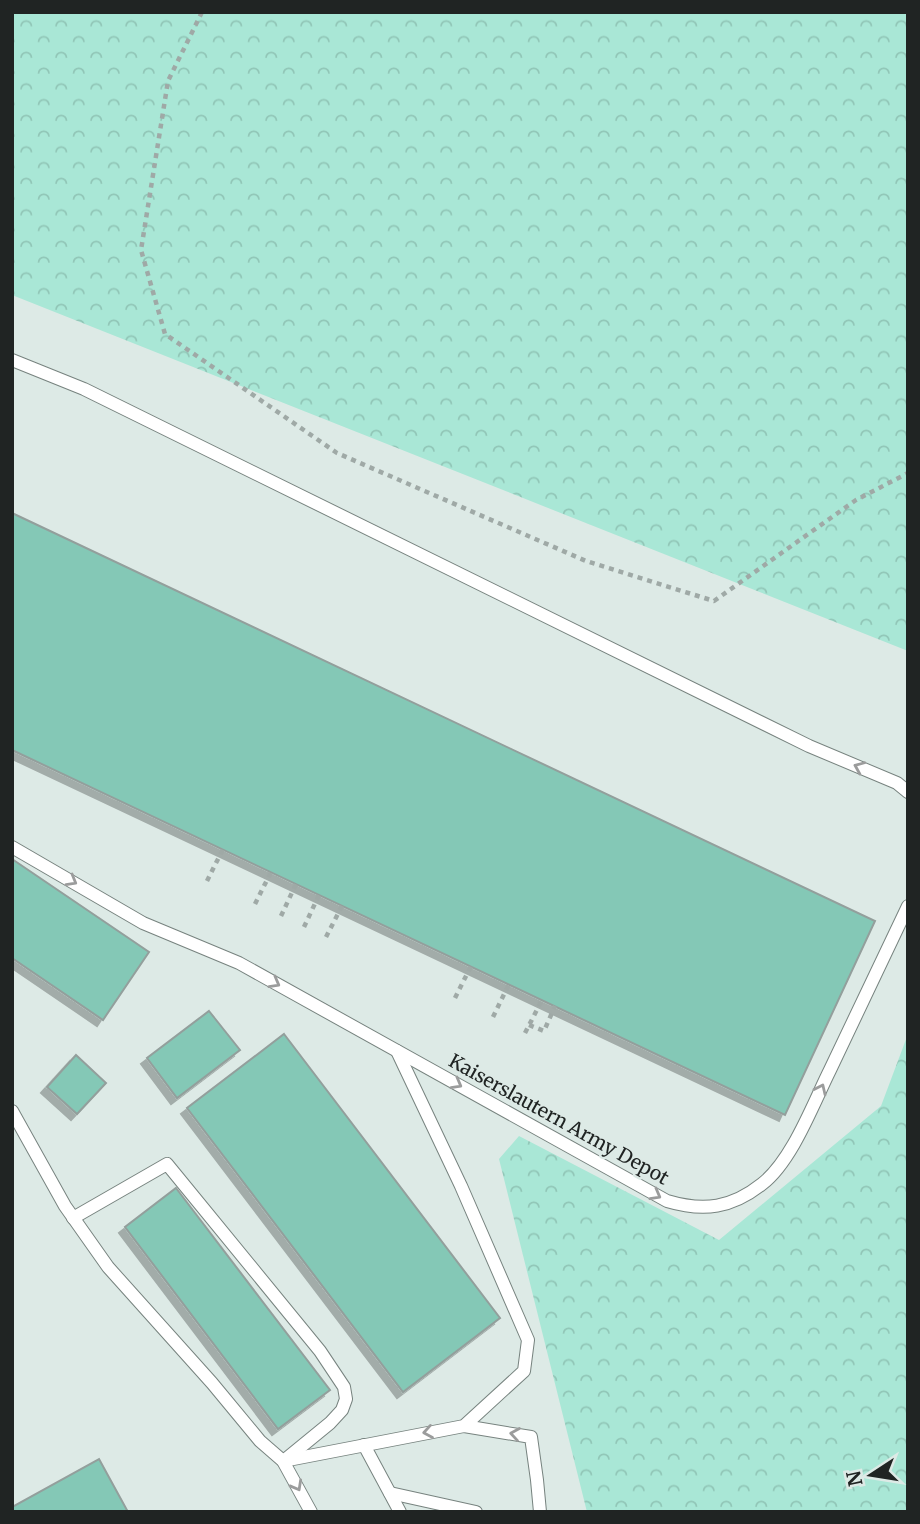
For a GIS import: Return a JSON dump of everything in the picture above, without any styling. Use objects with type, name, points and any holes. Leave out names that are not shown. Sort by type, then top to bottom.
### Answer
[{"type":"lane","points":[[12,360],[84,389],[808,746],[897,783],[908,792]]},
{"type":"lane","name":"Kaiserslautern Army Depot","points":[[12,848],[143,923],[239,963],[667,1202],[695,1208],[722,1206],[734,1201],[763,1184],[777,1170],[809,1115],[908,906]]},
{"type":"lane","points":[[397,1051],[461,1186],[528,1340],[524,1371],[464,1426]]},
{"type":"lane","points":[[12,1111],[73,1218],[108,1267],[190,1356],[260,1441],[283,1461],[312,1512]]},
{"type":"lane","points":[[73,1218],[167,1164],[174,1172],[320,1351],[344,1387],[346,1399],[342,1410],[283,1461]]},
{"type":"lane","points":[[283,1461],[464,1426],[531,1437],[540,1512]]},
{"type":"lane","points":[[364,1444],[400,1512]]},
{"type":"lane","points":[[390,1493],[477,1512]]},
{"type":"path","points":[[202,12],[168,81],[141,250],[165,334],[337,453],[586,561],[714,601],[856,499],[908,473]]},
{"type":"path","points":[[207,881],[223,849]]},
{"type":"path","points":[[256,904],[271,872]]},
{"type":"path","points":[[281,916],[296,884]]},
{"type":"path","points":[[304,927],[319,895]]},
{"type":"path","points":[[326,937],[342,906]]},
{"type":"path","points":[[455,998],[471,966]]},
{"type":"path","points":[[493,1017],[509,984]]},
{"type":"path","points":[[525,1033],[542,1000]]},
{"type":"path","points":[[529,1025],[544,1031],[555,1006]]},
{"type":"green space","points":[[12,12],[908,12],[908,651],[12,295]]},
{"type":"green space","points":[[908,1034],[908,1512],[587,1512],[499,1159],[519,1136],[719,1240],[881,1106]]},
{"type":"building","points":[[12,513],[875,921],[785,1115],[12,750]]},
{"type":"building","points":[[12,859],[149,952],[103,1020],[12,958]]},
{"type":"building","points":[[209,1011],[240,1050],[177,1098],[147,1058]]},
{"type":"building","points":[[284,1034],[500,1318],[403,1392],[187,1108]]},
{"type":"building","points":[[76,1055],[106,1083],[77,1114],[47,1087]]},
{"type":"building","points":[[176,1188],[330,1390],[278,1429],[125,1227]]},
{"type":"building","points":[[99,1459],[128,1512],[12,1512],[12,1507]]}]
